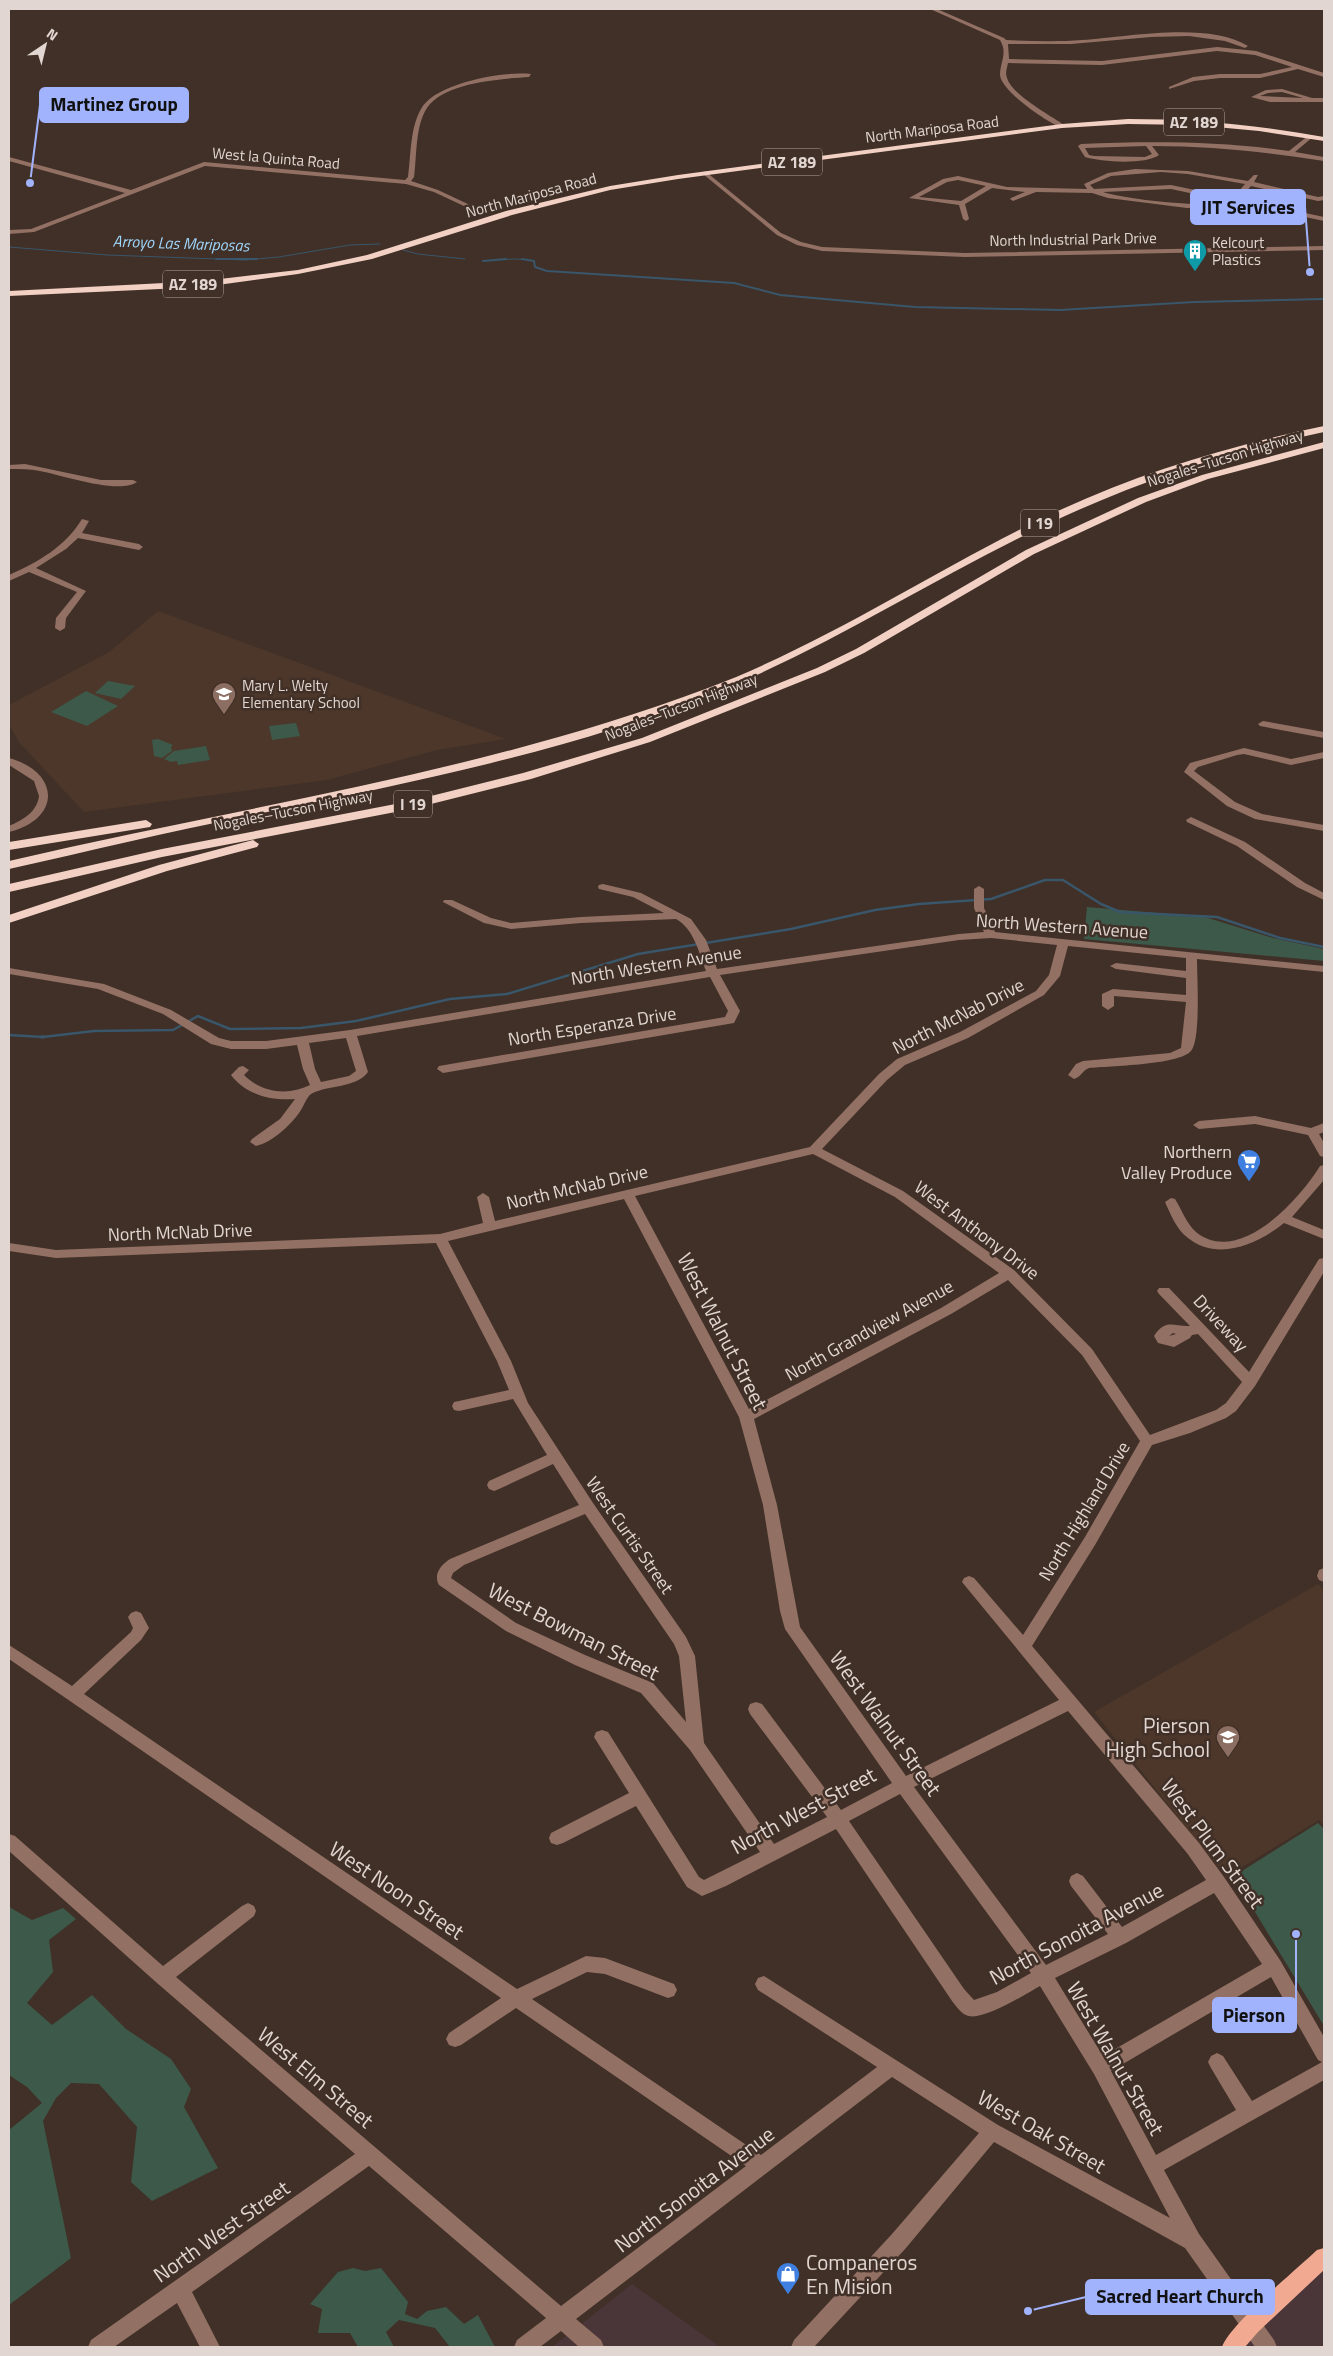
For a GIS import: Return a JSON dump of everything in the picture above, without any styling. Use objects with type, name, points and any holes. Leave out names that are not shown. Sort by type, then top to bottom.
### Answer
[{"type":"highway","name":"AZ 189","points":[[1059,124],[1123,116],[1194,116],[1255,120],[1324,135]]},
{"type":"highway","name":"AZ 189","points":[[1059,124],[1162,121],[1245,126],[1311,136],[1324,135]]},
{"type":"highway","points":[[1162,121],[1241,124],[1324,135]]},
{"type":"highway","name":"North Mariposa Road","points":[[9,291],[254,274],[315,265],[412,241],[543,203],[621,184],[964,134],[1059,124]]},
{"type":"highway","name":"North Mariposa Road","points":[[705,173],[1059,124]]},
{"type":"highway","points":[[412,241],[481,218],[485,214],[561,197],[621,184],[705,173],[784,159]]},
{"type":"highway","name":"North Mariposa Road","points":[[9,291],[100,289],[195,284],[259,278],[315,269],[375,255],[412,241]]},
{"type":"highway","points":[[100,289],[113,284]]},
{"type":"highway","name":"Nogales–Tucson Highway","points":[[9,865],[529,751],[608,727],[714,689],[828,638],[1042,522],[1088,502],[1133,484],[1209,458],[1324,429]]},
{"type":"highway","name":"Nogales–Tucson Highway","points":[[9,888],[162,853],[382,809],[411,805],[602,754],[739,704],[860,651],[1030,552],[1142,500],[1205,478],[1324,445]]},
{"type":"highway","points":[[9,846],[362,789]]},
{"type":"highway","points":[[9,919],[163,868],[279,837],[389,813],[411,805]]},
{"type":"main road","points":[[1232,2347],[1251,2325],[1324,2257]]},
{"type":"street","points":[[934,9],[985,30],[1004,42],[1091,41],[1174,33],[1223,39],[1252,49],[1256,53]]},
{"type":"street","points":[[1004,42],[1007,50],[1007,61],[1003,78],[1009,88],[1059,124]]},
{"type":"street","points":[[1007,61],[1126,62],[1207,49],[1256,53],[1324,75]]},
{"type":"street","points":[[1171,88],[1202,78],[1220,76],[1252,77],[1298,67]]},
{"type":"street","points":[[407,182],[411,177],[421,114],[429,102],[443,93],[473,83],[529,75]]},
{"type":"street","points":[[1310,99],[1294,93],[1275,90],[1268,90],[1254,98],[1270,100],[1324,100]]},
{"type":"street","points":[[1291,152],[1311,136]]},
{"type":"street","points":[[1147,143],[1156,155],[1146,158],[1094,158],[1087,156],[1081,146],[1147,143],[1205,144],[1291,152],[1324,159]]},
{"type":"street","points":[[9,159],[130,192]]},
{"type":"street","name":"West la Quinta Road","points":[[9,232],[32,230],[204,164],[407,182],[436,191],[485,214]]},
{"type":"street","points":[[1256,176],[1249,184],[1236,199],[1222,204],[1187,206],[1108,196],[1092,191],[1086,185],[1108,174],[1187,170],[1249,184],[1290,190],[1324,198]]},
{"type":"street","name":"North Industrial Park Drive","points":[[705,173],[779,234],[799,244],[822,249],[974,255],[1324,248]]},
{"type":"street","points":[[992,185],[962,203],[912,198],[945,180],[958,178],[992,185],[1007,189],[1092,191],[1170,187],[1236,199],[1324,219]]},
{"type":"street","points":[[1013,199],[1035,190]]},
{"type":"street","points":[[962,203],[966,219]]},
{"type":"street","points":[[1222,204],[1237,210],[1258,212],[1267,218]]},
{"type":"street","points":[[9,467],[49,470],[96,484],[133,482]]},
{"type":"street","points":[[9,578],[30,569],[78,535],[85,521]]},
{"type":"street","points":[[78,535],[139,546]]},
{"type":"street","points":[[30,569],[82,591],[61,618],[60,628]]},
{"type":"street","points":[[1263,724],[1324,734]]},
{"type":"street","points":[[1324,755],[1291,762],[1244,751],[1194,765],[1189,772],[1231,804],[1270,820],[1324,828]]},
{"type":"street","points":[[9,761],[37,779],[43,788],[44,795],[43,804],[28,821],[9,829]]},
{"type":"street","points":[[1191,820],[1241,844],[1301,885],[1324,897]]},
{"type":"street","points":[[603,887],[637,895],[678,916],[692,926],[714,973]]},
{"type":"street","points":[[979,889],[980,908],[990,935]]},
{"type":"street","points":[[448,902],[488,921],[511,926],[582,920],[678,916]]},
{"type":"street","name":"North Western Avenue","points":[[9,971],[100,986],[167,1012],[215,1042],[260,1046],[350,1034],[714,973],[959,937],[990,935],[1064,941],[1324,969]]},
{"type":"street","name":"North McNab Drive","points":[[9,1248],[56,1254],[440,1238],[814,1150],[883,1077],[901,1062],[964,1035],[1040,993],[1054,976],[1064,941]]},
{"type":"street","points":[[1074,1075],[1080,1067],[1087,1064],[1172,1057],[1182,1054],[1189,1044],[1192,999],[1191,954]]},
{"type":"street","points":[[1116,966],[1191,975]]},
{"type":"street","name":"North Esperanza Drive","points":[[443,1069],[730,1020],[733,1016],[731,1005],[714,973]]},
{"type":"street","points":[[1108,1002],[1108,993],[1114,992],[1192,999]]},
{"type":"street","points":[[243,1070],[237,1075],[245,1084],[266,1093],[283,1096],[304,1093],[317,1086],[353,1080],[362,1072],[350,1034]]},
{"type":"street","points":[[302,1040],[317,1086]]},
{"type":"street","points":[[256,1142],[291,1116],[300,1104],[304,1093]]},
{"type":"street","points":[[1198,1125],[1255,1120],[1312,1132],[1324,1126]]},
{"type":"street","points":[[1312,1132],[1324,1153]]},
{"type":"street","name":"West Anthony Drive","points":[[814,1150],[899,1194],[1009,1273],[1087,1352],[1147,1441]]},
{"type":"street","points":[[1171,1202],[1174,1213],[1196,1240],[1222,1247],[1248,1239],[1283,1218],[1320,1177],[1324,1169]]},
{"type":"street","name":"West Walnut Street","points":[[628,1194],[746,1418],[770,1505],[789,1620],[793,1629],[903,1785],[1043,1975],[1100,2068],[1154,2166],[1192,2241]]},
{"type":"street","points":[[483,1197],[490,1226]]},
{"type":"street","points":[[1283,1218],[1324,1235]]},
{"type":"street","name":"West Curtis Street","points":[[440,1238],[504,1361],[517,1393],[555,1457],[681,1641],[687,1656],[696,1745],[771,1854]]},
{"type":"street","name":"North Highland Drive","points":[[1024,1646],[1090,1541],[1147,1441],[1185,1429],[1222,1414],[1238,1399],[1324,1262]]},
{"type":"street","name":"North Grandview Avenue","points":[[746,1418],[946,1311],[1009,1273]]},
{"type":"street","name":"Driveway","points":[[1164,1291],[1194,1320],[1201,1330],[1250,1382]]},
{"type":"street","points":[[1186,1331],[1201,1330]]},
{"type":"street","points":[[459,1406],[517,1393]]},
{"type":"street","points":[[494,1485],[555,1457]]},
{"type":"street","name":"West Bowman Street","points":[[588,1507],[459,1561],[449,1567],[444,1574],[444,1581],[449,1587],[511,1627],[580,1660],[647,1688],[696,1745]]},
{"type":"street","name":"West Plum Street","points":[[969,1582],[1193,1848],[1274,1966],[1324,2054]]},
{"type":"street","points":[[73,1695],[136,1636],[141,1628],[136,1617]]},
{"type":"street","name":"West Noon Street","points":[[9,1651],[761,2166]]},
{"type":"street","name":"North West Street","points":[[639,1796],[693,1882],[702,1888],[720,1881],[903,1785],[1070,1702]]},
{"type":"street","name":"North Sonoita Avenue","points":[[756,1709],[839,1820],[967,2008],[974,2009],[1002,1999],[1043,1975],[1120,1937],[1218,1882]]},
{"type":"street","points":[[557,1838],[639,1796],[602,1736]]},
{"type":"street","name":"West Elm Street","points":[[9,1841],[163,1977],[594,2347]]},
{"type":"street","points":[[1077,1881],[1120,1937]]},
{"type":"street","points":[[163,1977],[248,1910]]},
{"type":"street","points":[[455,2039],[515,1999],[586,1964],[605,1966],[668,1990]]},
{"type":"street","points":[[1100,2068],[1274,1966]]},
{"type":"street","name":"West Oak Street","points":[[764,1984],[992,2131],[1192,2241],[1267,2347]]},
{"type":"street","points":[[1217,2062],[1248,2112]]},
{"type":"street","name":"North Sonoita Avenue","points":[[524,2347],[891,2067]]},
{"type":"street","points":[[1154,2166],[1324,2070]]},
{"type":"street","points":[[800,2347],[899,2241],[992,2131]]},
{"type":"street","name":"North West Street","points":[[98,2347],[371,2154]]},
{"type":"street","points":[[180,2289],[210,2347]]},
{"type":"shaded area","name":"Mary L. Welty Elementary School","points":[[158,611],[506,739],[437,750],[327,780],[84,812],[19,742],[9,725],[9,705],[109,652]]},
{"type":"shaded area","name":"Pierson High School","points":[[1318,1584],[1324,1591],[1324,1825],[1319,1820],[1226,1877],[1094,1712]]},
{"type":"shaded area","points":[[1324,2266],[1324,2347],[1242,2347],[1283,2303]]},
{"type":"shaded area","points":[[632,2284],[720,2347],[552,2347]]},
{"type":"green space","points":[[108,681],[135,686],[121,699],[95,693]]},
{"type":"green space","points":[[86,691],[118,706],[87,726],[51,712]]},
{"type":"green space","points":[[296,723],[300,736],[272,740],[269,726]]},
{"type":"green space","points":[[158,739],[173,745],[171,747],[172,751],[162,758],[154,756],[152,740]]},
{"type":"green space","points":[[206,746],[210,760],[178,765],[177,761],[171,762],[164,759],[174,751]]},
{"type":"green space","points":[[1087,907],[1205,917],[1273,938],[1324,949],[1324,961],[1084,939]]},
{"type":"green space","points":[[1318,1823],[1324,1829],[1324,2026],[1246,1897],[1231,1878]]},
{"type":"green space","points":[[9,1907],[32,1920],[63,1908],[76,1919],[49,1940],[53,1972],[27,2003],[52,2025],[92,1995],[126,2029],[171,2059],[191,2089],[184,2107],[218,2168],[152,2201],[131,2182],[137,2127],[99,2084],[71,2083],[56,2098],[43,2121],[71,2258],[9,2305],[9,2130],[42,2103],[27,2087],[9,2075]]},
{"type":"green space","points":[[353,2268],[365,2271],[381,2268],[408,2302],[405,2314],[417,2319],[427,2311],[446,2307],[464,2324],[478,2315],[495,2347],[450,2347],[435,2328],[399,2320],[386,2332],[394,2347],[358,2347],[350,2333],[318,2333],[322,2309],[310,2304],[338,2272]]},
{"type":"waterway","name":"Arroyo Las Mariposas","points":[[256,259],[350,245],[380,244]]},
{"type":"waterway","name":"Arroyo Las Mariposas","points":[[9,247],[107,255],[217,259]]},
{"type":"waterway","points":[[403,250],[418,254],[465,259]]},
{"type":"waterway","name":"Arroyo Las Mariposas","points":[[217,259],[256,259]]},
{"type":"waterway","name":"Arroyo Las Mariposas","points":[[217,259],[256,259]]},
{"type":"waterway","points":[[496,260],[506,259]]},
{"type":"waterway","points":[[522,259],[527,260]]},
{"type":"waterway","points":[[483,261],[496,260]]},
{"type":"waterway","points":[[496,260],[527,260]]},
{"type":"waterway","points":[[527,260],[534,261],[535,267],[547,271],[734,283],[780,295],[915,307],[1060,310],[1194,302],[1324,299]]},
{"type":"waterway","points":[[43,1037],[94,1031],[173,1030],[198,1016],[230,1029],[301,1028],[356,1021],[450,999],[507,994],[638,954],[791,929],[875,910],[919,904],[991,899],[1045,880],[1063,880],[1101,904],[1120,912],[1217,917],[1280,938],[1324,947]]},
{"type":"waterway","points":[[9,1035],[43,1037]]},
{"type":"place","name":"Martinez Group","points":[[30,183]]},
{"type":"place","name":"Kelcourt Plastics","points":[[1195,272]]},
{"type":"place","name":"JIT Services","points":[[1310,272]]},
{"type":"place","name":"Mary L. Welty Elementary School","points":[[224,715]]},
{"type":"place","name":"Northern Valley Produce","points":[[1249,1182]]},
{"type":"place","name":"Pierson High School","points":[[1228,1758]]},
{"type":"place","name":"Pierson","points":[[1296,1934]]},
{"type":"place","name":"Companeros En Mision","points":[[788,2295]]},
{"type":"place","name":"Sacred Heart Church","points":[[1028,2311]]}]
